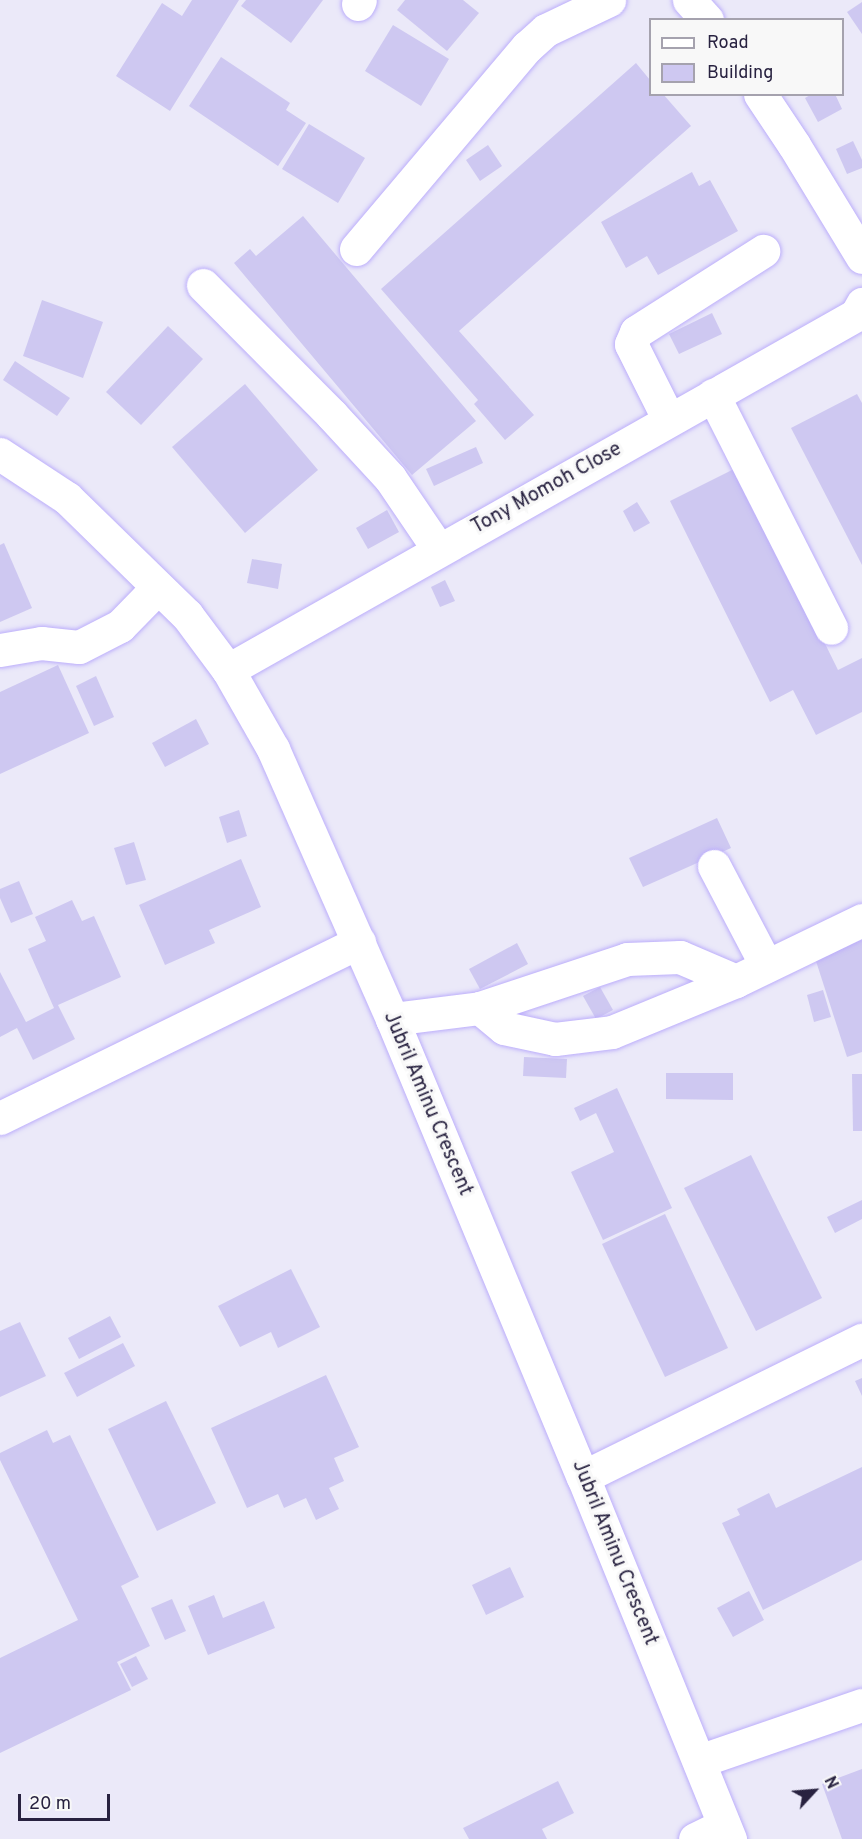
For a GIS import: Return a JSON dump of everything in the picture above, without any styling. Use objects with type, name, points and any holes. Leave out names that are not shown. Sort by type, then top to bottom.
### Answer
[{"type":"street","points":[[356,249],[527,47],[546,30],[609,0]]},
{"type":"street","points":[[689,0],[705,18]]},
{"type":"street","points":[[761,96],[794,145],[862,258]]},
{"type":"street","points":[[669,420],[631,344],[636,332],[764,251]]},
{"type":"street","points":[[203,285],[331,414],[390,478],[440,550]]},
{"type":"street","name":"Tony Momoh Close","points":[[228,670],[856,315],[862,304]]},
{"type":"street","points":[[713,395],[831,628]]},
{"type":"street","name":"Jubril Aminu Crescent","points":[[0,454],[67,498],[187,615],[228,670],[273,749],[392,1019],[583,1476],[699,1761],[716,1834]]},
{"type":"street","points":[[0,650],[42,643],[79,648],[120,626],[158,587]]},
{"type":"street","points":[[714,866],[766,965]]},
{"type":"street","points":[[480,1008],[504,1028],[555,1039],[612,1032],[736,981],[862,920]]},
{"type":"street","points":[[0,1118],[359,942]]},
{"type":"street","points":[[392,1019],[480,1008],[627,959],[680,957],[736,981]]},
{"type":"street","points":[[583,1476],[862,1340]]},
{"type":"street","points":[[699,1761],[862,1705]]},
{"type":"building","points":[[192,0],[239,0],[170,111],[116,76],[162,3],[182,16]]},
{"type":"building","points":[[246,0],[323,0],[291,43],[241,6]]},
{"type":"building","points":[[405,0],[463,0],[479,13],[447,51],[397,10]]},
{"type":"building","points":[[862,2],[862,34],[847,12]]},
{"type":"building","points":[[393,25],[449,59],[421,106],[365,71]]},
{"type":"building","points":[[221,57],[290,103],[286,110],[306,123],[278,166],[189,106]]},
{"type":"building","points":[[636,63],[649,79],[649,96],[665,96],[691,126],[459,331],[534,415],[505,440],[474,404],[478,400],[381,289]]},
{"type":"building","points":[[836,96],[842,109],[818,122],[805,98]]},
{"type":"building","points":[[309,124],[365,158],[338,203],[282,169]]},
{"type":"building","points":[[853,141],[862,160],[862,168],[847,174],[836,149]]},
{"type":"building","points":[[488,145],[502,166],[480,181],[466,160]]},
{"type":"building","points":[[692,172],[699,186],[710,180],[738,231],[658,275],[647,256],[626,268],[601,222]]},
{"type":"building","points":[[303,216],[476,421],[412,475],[234,263],[250,249],[256,256]]},
{"type":"building","points":[[42,300],[103,322],[83,378],[23,356]]},
{"type":"building","points":[[712,313],[722,334],[679,354],[669,334]]},
{"type":"building","points":[[168,326],[203,359],[141,425],[106,392]]},
{"type":"building","points":[[15,361],[70,398],[57,416],[3,380]]},
{"type":"building","points":[[245,384],[318,470],[245,533],[172,447]]},
{"type":"building","points":[[857,394],[862,403],[862,565],[791,428]]},
{"type":"building","points":[[476,447],[483,463],[434,486],[426,469]]},
{"type":"building","points":[[738,467],[838,670],[862,658],[862,712],[816,735],[793,690],[770,702],[670,501]]},
{"type":"building","points":[[637,502],[650,523],[634,532],[623,511]]},
{"type":"building","points":[[387,510],[399,532],[368,549],[356,528]]},
{"type":"building","points":[[4,543],[32,608],[0,622],[0,545]]},
{"type":"building","points":[[252,559],[282,564],[278,589],[247,583]]},
{"type":"building","points":[[445,580],[455,601],[440,607],[431,587]]},
{"type":"building","points":[[58,665],[89,733],[0,774],[0,692]]},
{"type":"building","points":[[96,676],[114,717],[94,726],[76,686]]},
{"type":"building","points":[[196,719],[209,744],[165,767],[152,743]]},
{"type":"building","points":[[239,810],[247,836],[227,843],[219,817]]},
{"type":"building","points":[[717,818],[731,848],[643,887],[629,858]]},
{"type":"building","points":[[134,842],[146,880],[126,885],[114,848]]},
{"type":"building","points":[[241,859],[261,907],[209,930],[215,943],[165,965],[139,905]]},
{"type":"building","points":[[19,881],[33,914],[11,923],[0,898],[0,889]]},
{"type":"building","points":[[72,900],[82,921],[94,916],[121,977],[58,1005],[75,1039],[33,1060],[17,1028],[0,1037],[0,972],[26,1022],[54,1008],[28,949],[46,941],[35,917]]},
{"type":"building","points":[[862,940],[862,1052],[847,1057],[814,955]]},
{"type":"building","points":[[517,943],[528,964],[480,989],[469,969]]},
{"type":"building","points":[[600,987],[613,1010],[596,1019],[583,996]]},
{"type":"building","points":[[823,990],[831,1017],[814,1022],[807,995]]},
{"type":"building","points":[[524,1057],[567,1059],[566,1078],[523,1076]]},
{"type":"building","points":[[666,1073],[733,1073],[733,1100],[666,1099]]},
{"type":"building","points":[[852,1074],[862,1074],[862,1131],[853,1131]]},
{"type":"building","points":[[617,1088],[672,1208],[603,1240],[571,1172],[614,1152],[596,1113],[580,1121],[574,1108]]},
{"type":"building","points":[[751,1155],[822,1298],[756,1331],[684,1188]]},
{"type":"building","points":[[862,1200],[862,1219],[835,1233],[827,1217]]},
{"type":"building","points":[[665,1214],[728,1348],[665,1377],[602,1244]]},
{"type":"building","points":[[291,1269],[320,1327],[278,1348],[271,1332],[240,1347],[218,1306]]},
{"type":"building","points":[[110,1316],[121,1337],[79,1359],[68,1338]]},
{"type":"building","points":[[20,1322],[46,1376],[0,1397],[0,1331]]},
{"type":"building","points":[[123,1343],[135,1366],[77,1397],[64,1373]]},
{"type":"building","points":[[326,1375],[359,1447],[334,1458],[344,1481],[329,1488],[339,1509],[316,1520],[306,1498],[284,1508],[278,1494],[247,1508],[211,1428]]},
{"type":"building","points":[[862,1378],[862,1396],[855,1381]]},
{"type":"building","points":[[166,1401],[216,1503],[157,1531],[108,1429]]},
{"type":"building","points":[[47,1430],[53,1443],[70,1435],[139,1577],[121,1586],[150,1646],[117,1662],[131,1690],[0,1753],[0,1658],[78,1620],[0,1460],[0,1453]]},
{"type":"building","points":[[862,1467],[862,1560],[763,1610],[722,1523],[740,1515],[737,1509],[769,1493],[776,1508]]},
{"type":"building","points":[[510,1567],[524,1597],[486,1615],[472,1585]]},
{"type":"building","points":[[749,1591],[764,1620],[733,1637],[717,1608]]},
{"type":"building","points":[[214,1595],[223,1618],[264,1601],[275,1628],[208,1655],[188,1606]]},
{"type":"building","points":[[172,1599],[186,1631],[165,1640],[151,1608]]},
{"type":"building","points":[[136,1656],[148,1679],[132,1687],[120,1664]]},
{"type":"building","points":[[862,1769],[862,1839],[842,1839],[822,1784]]},
{"type":"building","points":[[558,1781],[574,1813],[542,1829],[547,1839],[469,1839],[463,1828]]}]
